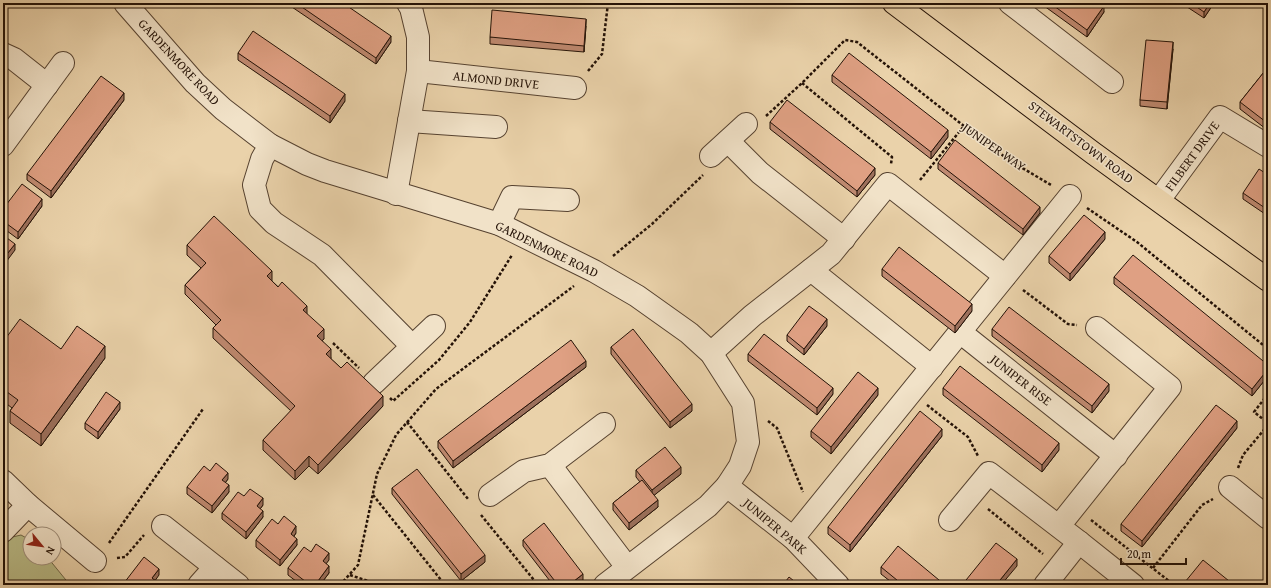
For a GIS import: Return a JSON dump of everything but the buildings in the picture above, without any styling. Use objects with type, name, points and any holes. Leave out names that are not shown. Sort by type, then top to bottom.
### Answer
[{"type":"main road","name":"STEWARTSTOWN ROAD","points":[[894,3],[1093,153],[1268,280]]},
{"type":"street","name":"GARDENMORE ROAD","points":[[125,3],[195,83],[223,109],[270,145],[307,164],[325,171],[396,194],[499,224],[594,271],[638,296],[689,333],[711,353],[743,403],[748,442],[740,466],[727,486],[708,506],[605,585]]},
{"type":"street","points":[[396,194],[418,72],[418,37],[411,8],[408,3]]},
{"type":"street","points":[[1010,3],[1112,82]]},
{"type":"street","points":[[3,54],[14,60],[47,85]]},
{"type":"street","points":[[3,145],[63,63]]},
{"type":"street","name":"ALMOND DRIVE","points":[[418,72],[575,88]]},
{"type":"street","name":"FILBERT DRIVE","points":[[1159,200],[1220,117],[1268,146]]},
{"type":"street","points":[[409,121],[496,127]]},
{"type":"street","points":[[711,156],[746,124]]},
{"type":"street","points":[[728,142],[760,173],[844,239]]},
{"type":"street","points":[[270,145],[262,159],[254,185],[260,209],[274,223],[322,255],[412,346]]},
{"type":"street","points":[[711,353],[752,316],[831,254],[888,184],[1005,276]]},
{"type":"street","points":[[793,538],[1070,196]]},
{"type":"street","points":[[499,224],[512,197],[568,200]]},
{"type":"street","points":[[811,270],[932,367]]},
{"type":"street","points":[[374,383],[434,326]]},
{"type":"street","points":[[1059,526],[1170,387],[1097,328]]},
{"type":"street","name":"JUNIPER RISE","points":[[960,332],[1116,456]]},
{"type":"street","points":[[490,495],[524,471],[550,465],[604,424]]},
{"type":"street","points":[[550,465],[627,567]]},
{"type":"street","points":[[950,520],[988,474],[1059,526],[1133,585]]},
{"type":"street","points":[[3,481],[28,505],[95,561]]},
{"type":"street","name":"JUNIPER PARK","points":[[727,486],[793,538],[838,585]]},
{"type":"street","points":[[1230,487],[1268,518]]},
{"type":"street","points":[[3,531],[28,505]]},
{"type":"street","points":[[163,526],[238,585]]},
{"type":"street","points":[[1045,585],[1079,542]]},
{"type":"street","points":[[199,585],[215,567]]},
{"type":"path","points":[[575,88],[602,54],[608,3]]},
{"type":"path","name":"JUNIPER WAY","points":[[746,124],[762,119],[802,83],[845,40],[857,42],[1009,160],[1070,196],[1137,242],[1268,349]]},
{"type":"path","points":[[802,83],[892,157],[888,184]]},
{"type":"path","points":[[906,197],[964,126]]},
{"type":"path","points":[[340,585],[358,565],[377,474],[396,435],[436,389],[594,271],[652,224],[704,174],[711,156]]},
{"type":"path","points":[[1005,276],[1068,324],[1097,328]]},
{"type":"path","points":[[912,392],[968,437],[988,474]]},
{"type":"path","points":[[1152,568],[1202,505],[1230,487],[1244,455],[1268,424],[1254,412],[1268,394]]},
{"type":"path","points":[[743,403],[777,428],[812,515]]},
{"type":"path","points":[[95,561],[203,409]]},
{"type":"path","points":[[372,494],[445,585]]},
{"type":"path","points":[[970,495],[1082,585]]},
{"type":"path","points":[[1074,507],[1169,581],[1166,585]]},
{"type":"path","points":[[95,561],[125,557],[148,530],[163,526]]},
{"type":"path","points":[[350,575],[380,585]]},
{"type":"green space","points":[[22,536],[22,566],[55,566],[70,585],[3,585],[4,539]]}]
